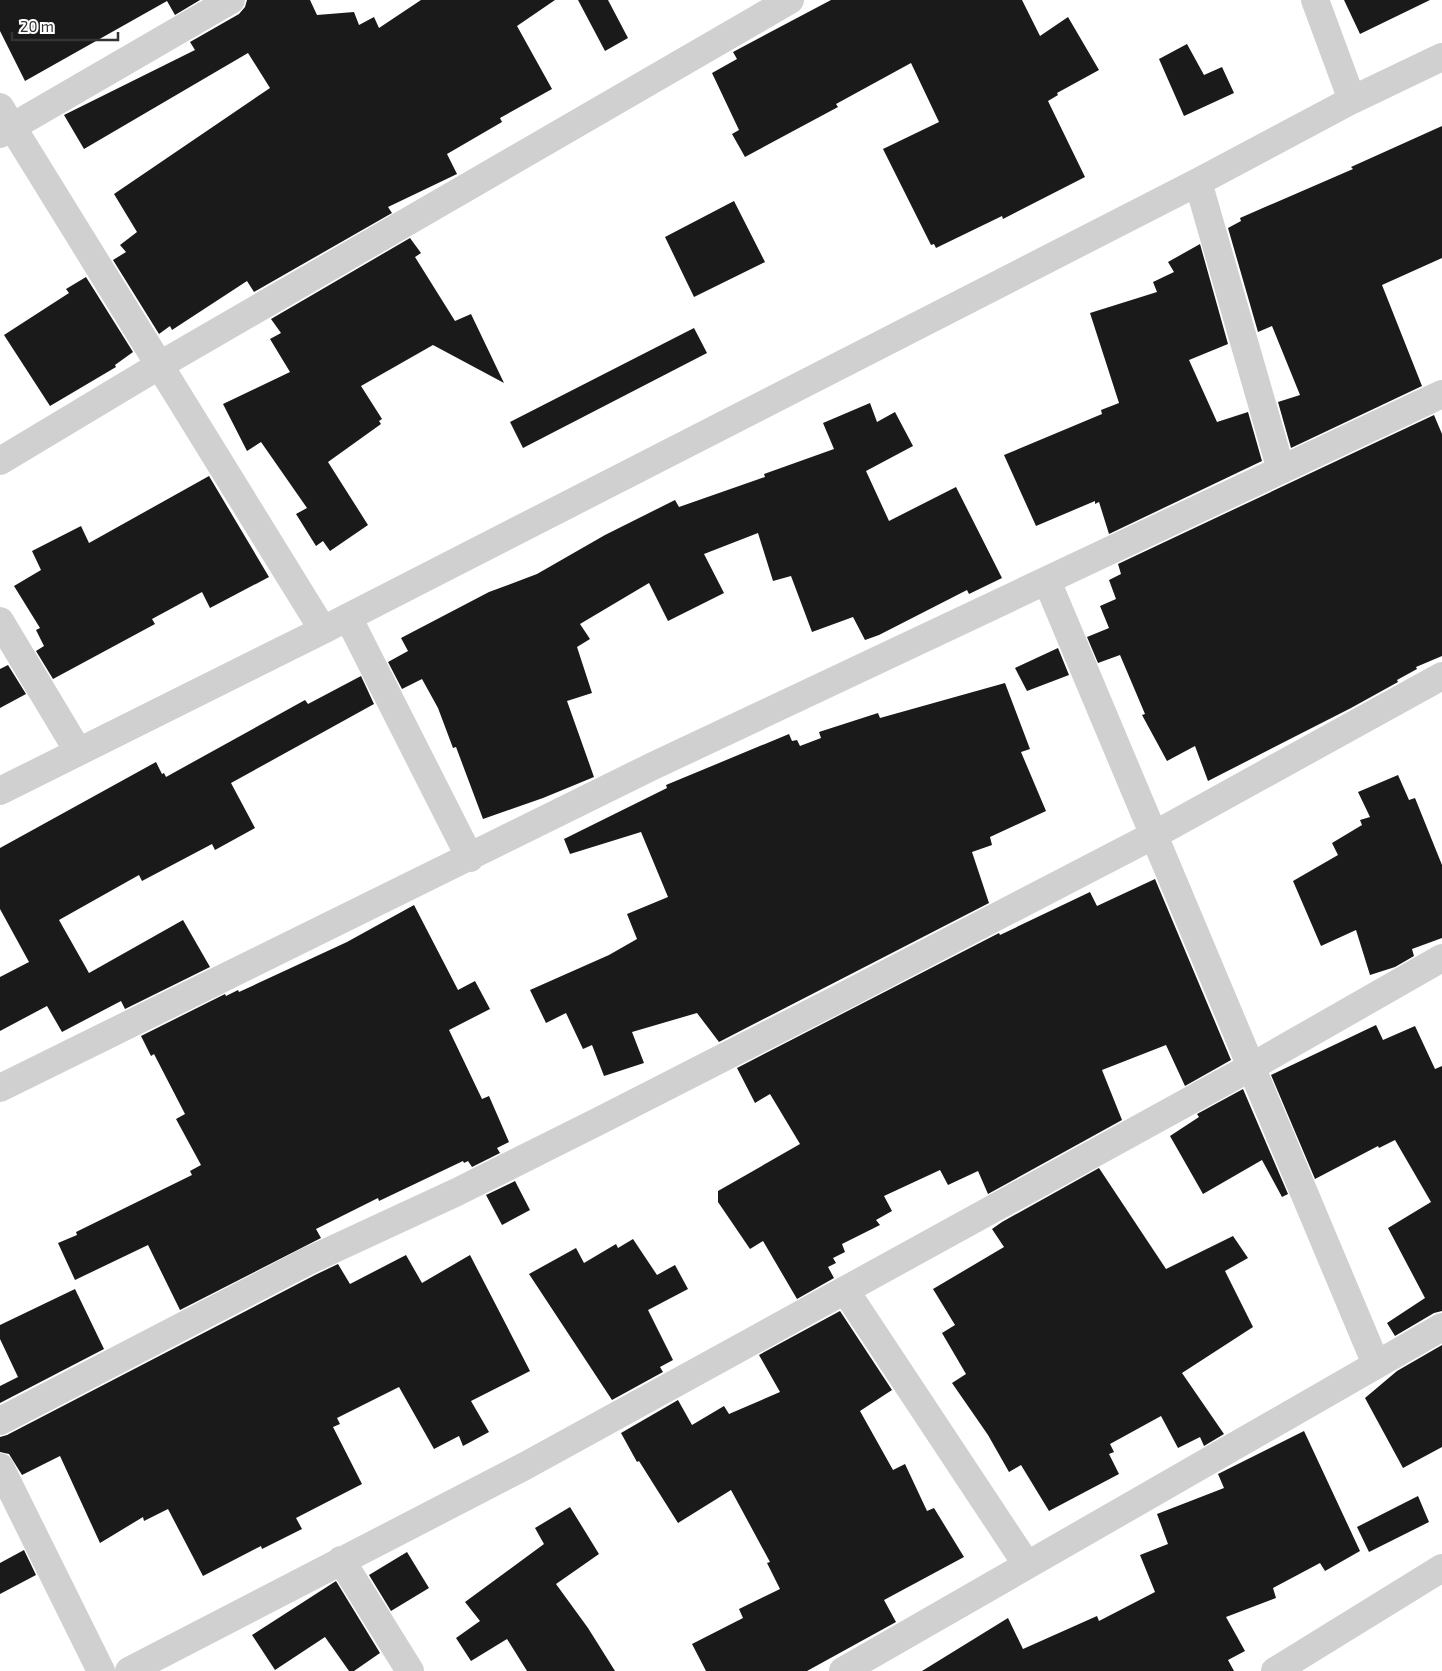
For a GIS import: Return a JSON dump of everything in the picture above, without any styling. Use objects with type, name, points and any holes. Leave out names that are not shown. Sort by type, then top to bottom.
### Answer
[{"type":"street","points":[[231,0],[4,123],[160,365],[323,630]]},
{"type":"street","points":[[0,461],[160,365],[790,0]]},
{"type":"street","points":[[1315,0],[1352,100]]},
{"type":"street","points":[[0,791],[323,630],[1198,182],[1352,100],[1442,56]]},
{"type":"street","points":[[1198,182],[1280,470]]},
{"type":"street","points":[[0,1088],[470,858],[653,766],[1442,394]]},
{"type":"street","points":[[1047,581],[1376,1364]]},
{"type":"street","points":[[348,617],[470,858]]},
{"type":"street","points":[[0,621],[78,751]]},
{"type":"street","points":[[0,1421],[308,1261],[457,1192],[608,1117],[1154,835],[1442,676]]},
{"type":"street","points":[[129,1671],[525,1466],[1251,1067],[1442,958]]},
{"type":"street","points":[[845,1290],[1027,1565]]},
{"type":"street","points":[[843,1671],[1442,1327]]},
{"type":"street","points":[[0,1467],[102,1671]]},
{"type":"street","points":[[341,1560],[410,1671]]},
{"type":"street","points":[[1275,1671],[1442,1568]]},
{"type":"building","points":[[0,0],[200,0],[175,15],[167,1],[25,81],[0,31]]},
{"type":"building","points":[[247,0],[310,0],[317,15],[354,12],[359,25],[374,17],[379,28],[421,0],[555,0],[517,26],[552,89],[500,118],[502,122],[447,154],[457,174],[388,207],[392,213],[254,292],[247,281],[172,330],[170,326],[159,334],[113,260],[126,252],[120,245],[137,232],[114,194],[270,88],[248,53],[84,149],[64,115],[195,50],[190,42],[239,14],[245,7]]},
{"type":"building","points":[[578,0],[608,0],[628,38],[605,51]]},
{"type":"building","points":[[831,0],[1022,0],[1040,36],[1068,17],[1099,70],[1057,93],[1058,95],[1048,101],[1085,177],[1003,219],[1002,216],[936,248],[934,244],[931,245],[883,149],[939,122],[911,63],[836,104],[838,107],[745,157],[732,134],[739,130],[712,73],[737,59],[733,52]]},
{"type":"building","points":[[1344,0],[1430,0],[1360,34]]},
{"type":"building","points":[[1187,44],[1204,75],[1222,67],[1234,93],[1184,116],[1159,59]]},
{"type":"building","points":[[1442,126],[1442,258],[1382,285],[1422,386],[1291,448],[1278,402],[1300,395],[1272,326],[1258,332],[1228,228],[1241,221],[1240,218],[1353,169],[1351,167]]},
{"type":"building","points":[[734,201],[765,262],[694,297],[665,237]]},
{"type":"building","points":[[410,238],[421,253],[415,257],[455,321],[471,314],[504,383],[433,345],[361,386],[382,419],[379,421],[381,424],[328,462],[368,525],[330,551],[323,541],[316,546],[296,514],[307,508],[261,442],[247,451],[223,404],[290,372],[270,339],[281,333],[271,319]]},
{"type":"building","points":[[1200,244],[1228,344],[1189,360],[1217,422],[1248,412],[1262,461],[1109,534],[1099,502],[1095,504],[1095,501],[1036,526],[1004,455],[1102,414],[1101,410],[1119,403],[1090,313],[1157,292],[1153,282],[1174,272],[1168,262]]},
{"type":"building","points":[[86,277],[133,352],[115,365],[116,367],[50,406],[4,335],[69,293],[66,289]]},
{"type":"building","points":[[694,328],[707,353],[523,448],[510,422]]},
{"type":"building","points":[[870,403],[877,422],[895,412],[913,446],[866,471],[889,521],[956,487],[1002,578],[969,594],[967,590],[879,635],[865,640],[853,617],[812,632],[791,576],[773,581],[758,533],[704,554],[724,593],[668,621],[649,583],[580,624],[590,639],[577,647],[592,693],[567,701],[594,777],[543,798],[483,819],[456,747],[453,748],[438,708],[422,679],[402,689],[388,662],[408,651],[401,638],[489,592],[537,574],[605,535],[675,500],[679,507],[765,477],[764,474],[834,449],[823,423]]},
{"type":"building","points":[[1434,415],[1442,434],[1442,656],[1416,667],[1417,669],[1397,680],[1398,682],[1351,708],[1208,781],[1195,746],[1167,761],[1142,715],[1145,714],[1120,655],[1098,663],[1087,637],[1109,628],[1100,606],[1116,599],[1109,580],[1121,574],[1118,564]]},
{"type":"building","points":[[209,476],[269,577],[210,608],[202,592],[152,619],[155,624],[53,679],[36,651],[44,646],[36,630],[40,628],[14,586],[41,570],[32,551],[81,526],[89,543]]},
{"type":"building","points":[[1058,648],[1069,675],[1027,691],[1015,668]]},
{"type":"building","points":[[8,665],[26,694],[0,708],[0,669]]},
{"type":"building","points":[[361,676],[374,704],[231,783],[255,828],[215,850],[212,844],[142,881],[139,875],[59,920],[89,973],[183,920],[210,967],[125,1009],[121,1001],[62,1032],[47,1006],[0,1031],[0,977],[29,962],[0,909],[0,848],[156,762],[162,774],[164,773],[166,777],[305,700],[308,704]]},
{"type":"building","points":[[1005,683],[1030,749],[1021,752],[1046,811],[990,837],[992,845],[972,852],[989,903],[719,1042],[697,1013],[632,1032],[644,1063],[604,1076],[592,1045],[583,1049],[566,1013],[546,1023],[530,990],[609,955],[637,939],[627,914],[668,897],[641,832],[570,854],[564,839],[667,788],[666,785],[789,734],[792,741],[797,740],[800,746],[821,738],[819,732],[878,713],[880,718]]},
{"type":"building","points":[[1398,775],[1409,800],[1415,798],[1442,865],[1442,938],[1412,949],[1414,956],[1395,967],[1370,975],[1356,930],[1321,946],[1293,881],[1338,855],[1332,843],[1362,825],[1360,820],[1370,817],[1358,792]]},
{"type":"building","points":[[1155,879],[1231,1060],[1185,1086],[1166,1045],[1102,1070],[1122,1120],[988,1194],[978,1171],[948,1185],[940,1170],[884,1196],[892,1211],[876,1220],[880,1225],[842,1244],[845,1252],[833,1258],[836,1263],[828,1267],[834,1278],[797,1299],[763,1241],[750,1249],[718,1202],[718,1191],[800,1144],[770,1094],[755,1103],[737,1068],[999,933],[1000,935],[1090,892],[1097,906]]},
{"type":"building","points":[[414,905],[458,990],[475,981],[490,1009],[449,1030],[482,1099],[489,1096],[509,1142],[497,1148],[500,1153],[472,1167],[468,1161],[464,1163],[463,1161],[379,1201],[378,1198],[316,1229],[321,1238],[180,1310],[148,1245],[75,1280],[58,1243],[77,1235],[76,1232],[192,1175],[190,1171],[201,1165],[176,1119],[185,1114],[154,1054],[151,1056],[141,1036],[225,994],[226,996],[238,990],[239,992],[347,942]]},
{"type":"building","points":[[1376,1025],[1383,1040],[1415,1026],[1435,1069],[1442,1066],[1442,1311],[1434,1313],[1395,1336],[1387,1323],[1425,1298],[1388,1228],[1431,1202],[1395,1140],[1379,1148],[1378,1146],[1315,1179],[1271,1075]]},
{"type":"building","points":[[1243,1089],[1288,1194],[1282,1197],[1262,1160],[1203,1194],[1170,1136],[1199,1117],[1197,1114]]},
{"type":"building","points":[[1099,1168],[1166,1269],[1233,1236],[1248,1258],[1225,1271],[1253,1327],[1182,1373],[1224,1434],[1204,1446],[1200,1437],[1178,1448],[1161,1416],[1110,1444],[1114,1452],[1109,1454],[1119,1474],[1049,1511],[1021,1465],[1009,1472],[988,1435],[952,1383],[966,1374],[942,1333],[955,1325],[933,1289],[1004,1247],[992,1229]]},
{"type":"building","points":[[515,1181],[530,1210],[502,1225],[486,1195]]},
{"type":"building","points":[[633,1239],[657,1275],[675,1265],[688,1289],[648,1310],[673,1360],[660,1367],[663,1372],[612,1400],[529,1274],[576,1248],[584,1263],[616,1244],[618,1248]]},
{"type":"building","points":[[406,1255],[422,1283],[470,1255],[530,1371],[471,1401],[489,1432],[463,1446],[459,1436],[434,1449],[399,1387],[337,1418],[340,1424],[333,1427],[362,1484],[296,1518],[302,1529],[262,1549],[261,1546],[203,1576],[168,1509],[144,1521],[143,1517],[100,1543],[60,1456],[22,1475],[9,1454],[0,1452],[0,1437],[315,1275],[338,1264],[350,1284]]},
{"type":"building","points":[[75,1289],[104,1349],[0,1403],[0,1386],[18,1377],[0,1339],[0,1325]]},
{"type":"building","points":[[840,1311],[892,1390],[860,1411],[893,1470],[905,1464],[927,1511],[934,1508],[964,1557],[884,1600],[896,1622],[807,1671],[706,1671],[692,1644],[743,1618],[739,1609],[780,1589],[767,1563],[770,1562],[731,1490],[678,1523],[639,1461],[637,1462],[621,1433],[678,1400],[692,1425],[724,1406],[729,1414],[780,1392],[759,1355]]},
{"type":"building","points":[[1442,1345],[1442,1447],[1403,1468],[1365,1398],[1397,1371]]},
{"type":"building","points":[[1304,1431],[1360,1551],[1325,1571],[1320,1563],[1273,1588],[1276,1598],[1226,1617],[1245,1651],[1228,1660],[1234,1671],[922,1671],[1008,1618],[1023,1649],[1097,1616],[1099,1621],[1155,1592],[1140,1555],[1168,1544],[1157,1514],[1224,1488],[1218,1474]]},
{"type":"building","points":[[1418,1496],[1429,1522],[1369,1552],[1357,1527]]},
{"type":"building","points":[[570,1507],[599,1554],[556,1584],[588,1628],[615,1671],[527,1671],[507,1639],[471,1661],[456,1638],[480,1621],[465,1602],[544,1544],[535,1528]]},
{"type":"building","points":[[24,1550],[36,1575],[0,1594],[0,1563]]},
{"type":"building","points":[[407,1552],[429,1588],[391,1611],[369,1575]]},
{"type":"building","points":[[336,1581],[380,1653],[354,1671],[349,1671],[325,1637],[275,1670],[252,1635]]}]
